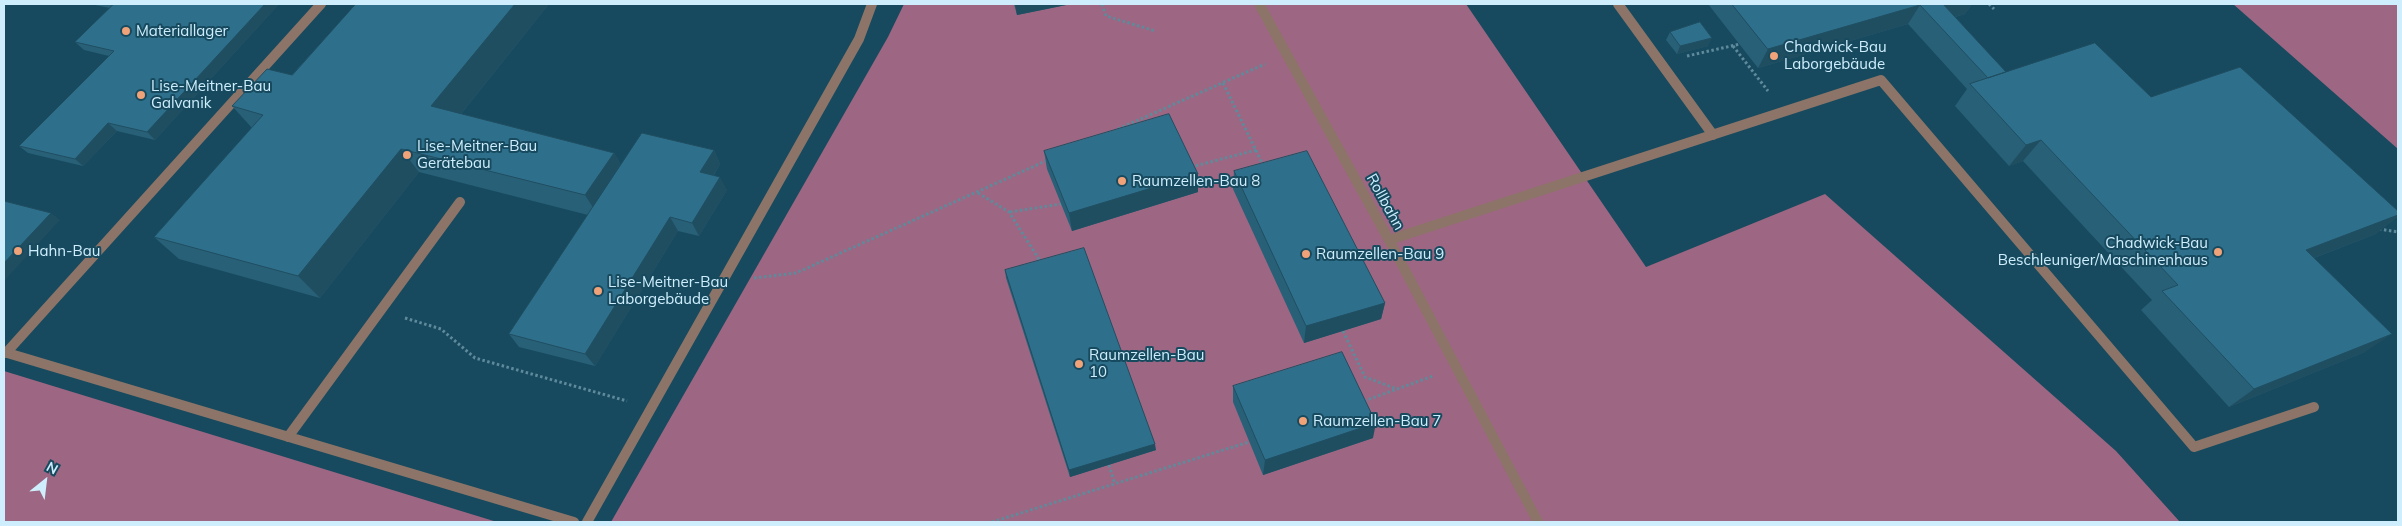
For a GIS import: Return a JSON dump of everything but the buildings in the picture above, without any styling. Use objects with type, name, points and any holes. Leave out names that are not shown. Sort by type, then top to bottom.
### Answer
[{"type":"lane","points":[[322,4],[5,352],[574,522]]},
{"type":"lane","points":[[587,522],[724,282],[859,39],[872,4]]},
{"type":"lane","name":"Rollbahn","points":[[1259,4],[1389,240],[1538,522]]},
{"type":"lane","points":[[1618,4],[1713,135]]},
{"type":"lane","points":[[1389,240],[1881,80],[2194,447],[2314,408]]},
{"type":"lane","points":[[288,437],[460,202]]},
{"type":"path","points":[[1102,4],[1106,16],[1155,31]]},
{"type":"path","points":[[1989,4],[1994,9]]},
{"type":"path","points":[[1660,61],[1740,44]]},
{"type":"path","points":[[1733,46],[1784,112]]},
{"type":"path","points":[[1114,131],[1286,54]]},
{"type":"path","points":[[1223,82],[1266,172]]},
{"type":"path","points":[[1187,168],[1256,150]]},
{"type":"path","points":[[724,282],[796,273],[1050,160]]},
{"type":"path","points":[[977,192],[1010,212],[1044,268]]},
{"type":"path","points":[[1010,212],[1061,204]]},
{"type":"path","points":[[2374,229],[2398,232]]},
{"type":"path","points":[[380,311],[441,329],[475,358],[652,408]]},
{"type":"path","points":[[1343,331],[1365,377],[1397,389]]},
{"type":"path","points":[[1356,404],[1456,367]]},
{"type":"path","points":[[992,522],[1249,442]]},
{"type":"path","points":[[1109,465],[1115,484]]},
{"type":"shaded area","points":[[904,4],[1466,4],[1646,267],[1825,194],[2116,451],[2180,522],[611,522],[888,37]]},
{"type":"shaded area","points":[[2233,4],[2398,4],[2398,149]]},
{"type":"shaded area","points":[[4,371],[497,522],[4,522]]},
{"type":"place","name":"Materiallager","points":[[126,31]]},
{"type":"place","name":"Chadwick-Bau Laborgebäude","points":[[1774,56]]},
{"type":"place","name":"Lise-Meitner-Bau Galvanik","points":[[141,95]]},
{"type":"place","name":"Lise-Meitner-Bau Gerätebau","points":[[407,155]]},
{"type":"place","name":"Raumzellen-Bau 8","points":[[1122,181]]},
{"type":"place","name":"Hahn-Bau","points":[[18,251]]},
{"type":"place","name":"Chadwick-Bau Beschleuniger/Maschinenhaus","points":[[2218,252]]},
{"type":"place","name":"Raumzellen-Bau 9","points":[[1306,254]]},
{"type":"place","name":"Lise-Meitner-Bau Laborgebäude","points":[[598,291]]},
{"type":"place","name":"Raumzellen-Bau 10","points":[[1079,364]]},
{"type":"place","name":"Raumzellen-Bau 7","points":[[1303,421]]}]
